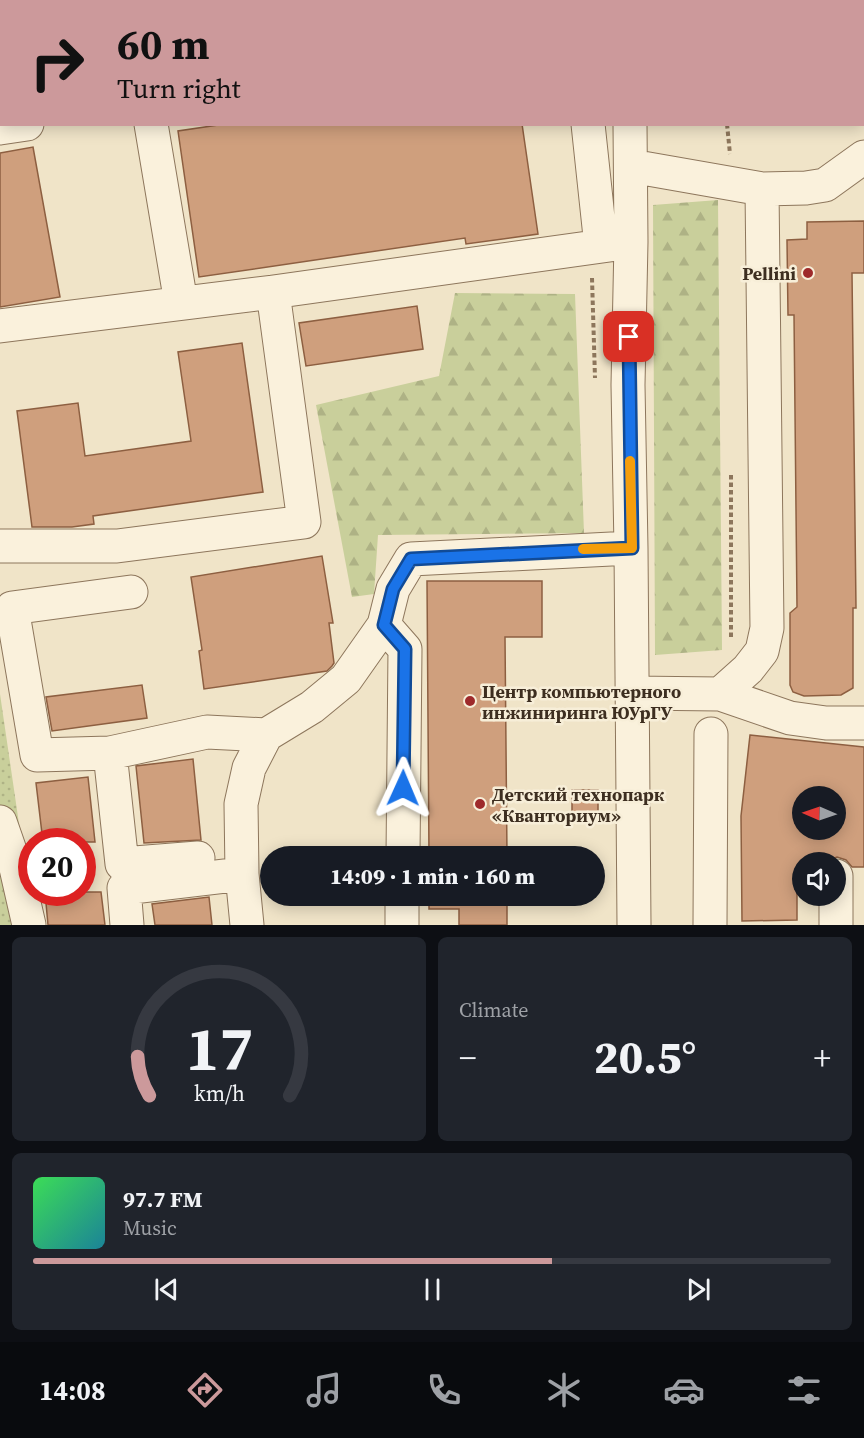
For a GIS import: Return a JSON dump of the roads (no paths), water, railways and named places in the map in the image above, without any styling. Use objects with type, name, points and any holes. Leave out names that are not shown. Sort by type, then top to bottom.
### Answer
[{"type":"street","points":[[151,126],[181,303]]},
{"type":"street","points":[[588,126],[616,244],[628,385],[632,548],[635,925]]},
{"type":"street","points":[[616,244],[631,166],[630,126]]},
{"type":"street","points":[[631,166],[747,186],[806,188],[825,185],[864,157]]},
{"type":"street","points":[[720,694],[748,669],[762,651],[767,628],[747,186]]},
{"type":"street","points":[[0,326],[273,292],[616,244]]},
{"type":"street","points":[[0,546],[117,546],[304,522],[273,292]]},
{"type":"street","points":[[248,925],[242,874],[242,804],[249,768],[266,735],[312,707],[346,679],[384,625],[393,589],[411,559],[632,548]]},
{"type":"street","points":[[131,592],[12,608],[37,755],[110,753],[207,732],[266,735]]},
{"type":"street","points":[[384,625],[405,649],[403,846]]},
{"type":"street","points":[[632,693],[720,694],[790,718],[826,723],[864,723]]},
{"type":"street","points":[[710,925],[711,734]]},
{"type":"street","points":[[110,753],[122,864],[198,858]]},
{"type":"street","points":[[0,822],[16,868],[29,925]]},
{"type":"street","points":[[127,925],[124,888],[242,874]]},
{"type":"street","points":[[402,906],[402,925]]},
{"type":"street","points":[[836,906],[836,925]]},
{"type":"place","name":"Pellini","points":[[808,273]]},
{"type":"place","name":"Центр компьютерного инжиниринга ЮУрГУ","points":[[470,701]]},
{"type":"place","name":"Детский технопарк «Кванториум»","points":[[480,804]]}]
